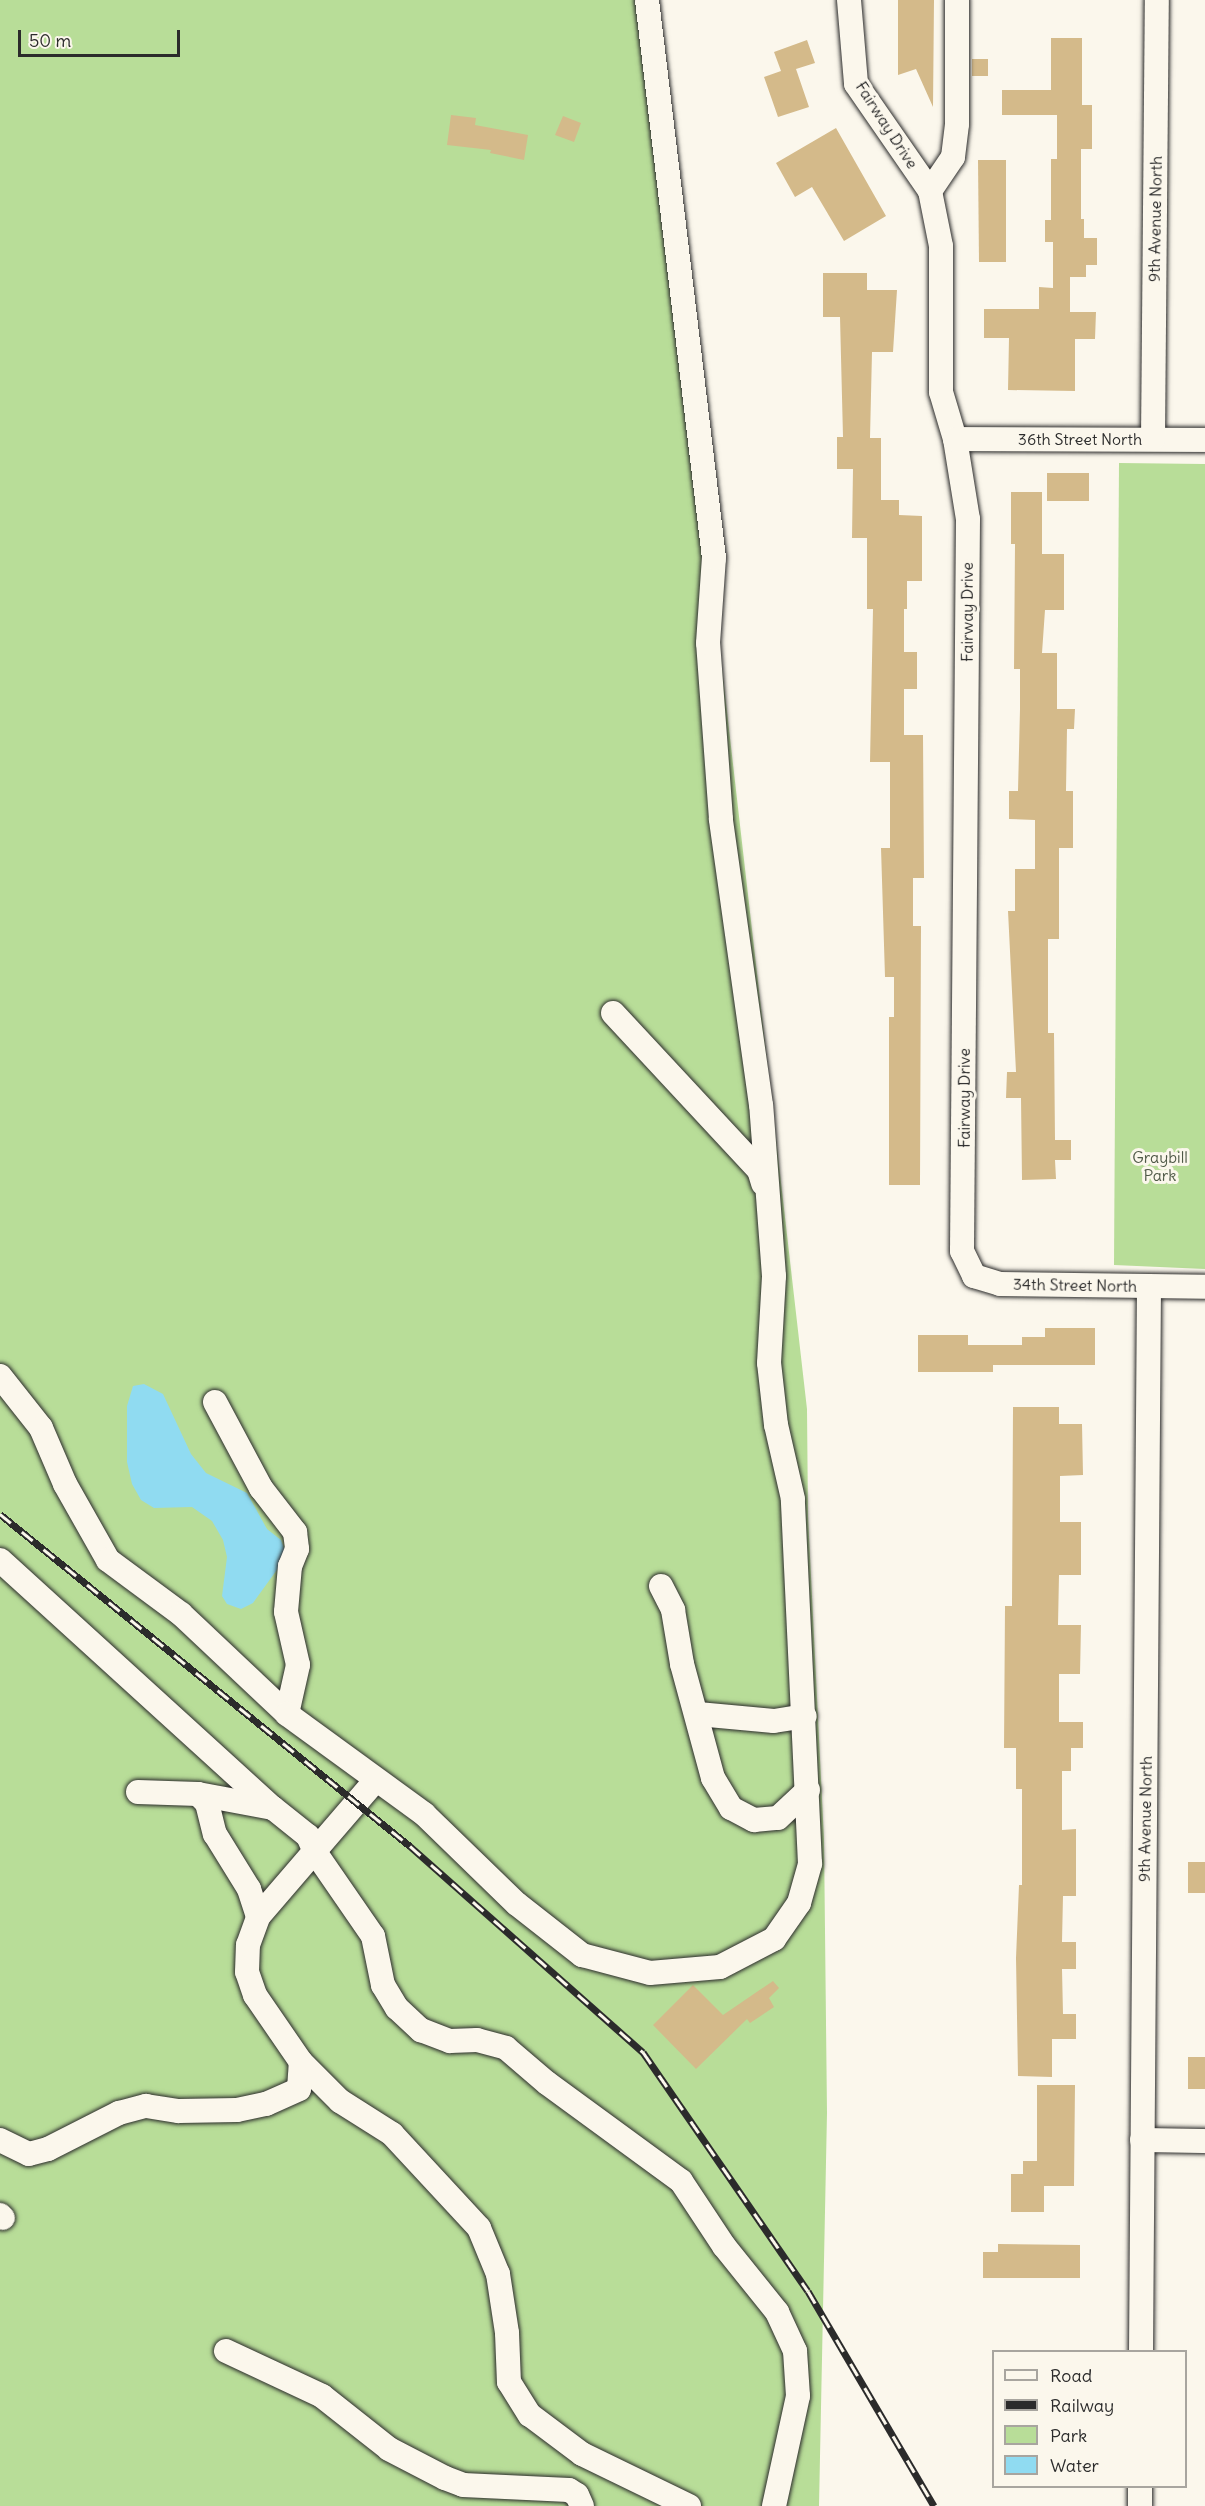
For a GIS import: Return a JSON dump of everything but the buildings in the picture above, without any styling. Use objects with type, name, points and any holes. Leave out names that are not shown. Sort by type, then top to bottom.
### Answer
[{"type":"street","points":[[0,1376],[41,1428],[65,1484],[108,1560],[181,1614],[287,1714],[375,1781],[424,1814],[517,1904],[582,1955],[650,1973],[720,1967],[774,1939],[799,1903],[810,1864],[805,1716],[793,1499],[776,1425],[769,1364],[774,1276],[747,985],[721,819],[708,643],[714,558],[647,0]]},
{"type":"street","name":"Fairway Drive","points":[[849,0],[856,84],[930,190],[941,246],[941,392],[955,439],[968,519],[962,1251]]},
{"type":"street","points":[[930,190],[952,156],[957,124],[957,0]]},
{"type":"street","name":"9th Avenue North","points":[[1153,439],[1157,0]]},
{"type":"street","name":"36th Street North","points":[[955,439],[1205,440]]},
{"type":"street","points":[[613,1012],[759,1170],[766,1191]]},
{"type":"street","name":"34th Street North","points":[[962,1251],[974,1276],[1000,1284],[1205,1287]]},
{"type":"street","name":"9th Avenue North","points":[[1141,2350],[1149,1287]]},
{"type":"street","points":[[215,1402],[261,1488],[295,1532],[297,1549],[290,1566],[286,1612],[298,1665],[287,1714]]},
{"type":"street","points":[[0,1560],[273,1808],[309,1836],[315,1852],[373,1936],[383,1985],[397,2008],[421,2030],[450,2041],[477,2040],[506,2048],[547,2083],[681,2181],[724,2246],[777,2312],[795,2351],[798,2396],[774,2506]]},
{"type":"street","points":[[661,1586],[673,1610],[682,1664],[698,1714],[713,1778],[731,1808],[754,1820],[778,1818],[808,1790]]},
{"type":"street","points":[[698,1714],[774,1721],[805,1716]]},
{"type":"street","points":[[375,1781],[258,1917],[248,1945],[247,1972],[268,2017],[301,2062],[340,2101],[392,2134],[479,2228],[498,2274],[507,2332],[509,2382],[530,2415],[582,2454],[689,2506]]},
{"type":"street","points":[[138,1792],[198,1794],[273,1808]]},
{"type":"street","points":[[198,1794],[207,1803],[215,1834],[249,1889],[258,1917]]},
{"type":"street","points":[[0,2140],[29,2154],[48,2149],[119,2113],[146,2106],[202,2110],[266,2104],[299,2089],[301,2062]]},
{"type":"street","points":[[1142,2140],[1205,2141]]},
{"type":"street","points":[[226,2351],[322,2396],[389,2449],[445,2478],[463,2485],[568,2490],[576,2495],[582,2506]]},
{"type":"street","points":[[1140,2488],[1140,2506]]},
{"type":"green space","points":[[0,0],[635,0],[712,581],[807,1409],[808,1516],[824,1839],[827,2113],[819,2506],[0,2506]]},
{"type":"green space","name":"Graybill Park","points":[[1119,463],[1205,464],[1205,1269],[1114,1265]]},
{"type":"water","points":[[144,1384],[163,1394],[191,1454],[206,1473],[247,1493],[267,1529],[281,1540],[286,1553],[279,1567],[253,1603],[241,1609],[227,1604],[222,1596],[227,1557],[223,1540],[212,1521],[192,1507],[154,1508],[141,1500],[132,1484],[127,1462],[127,1406],[133,1386]]},
{"type":"railway","points":[[0,1514],[410,1846],[643,2052],[808,2291],[934,2506]]}]
